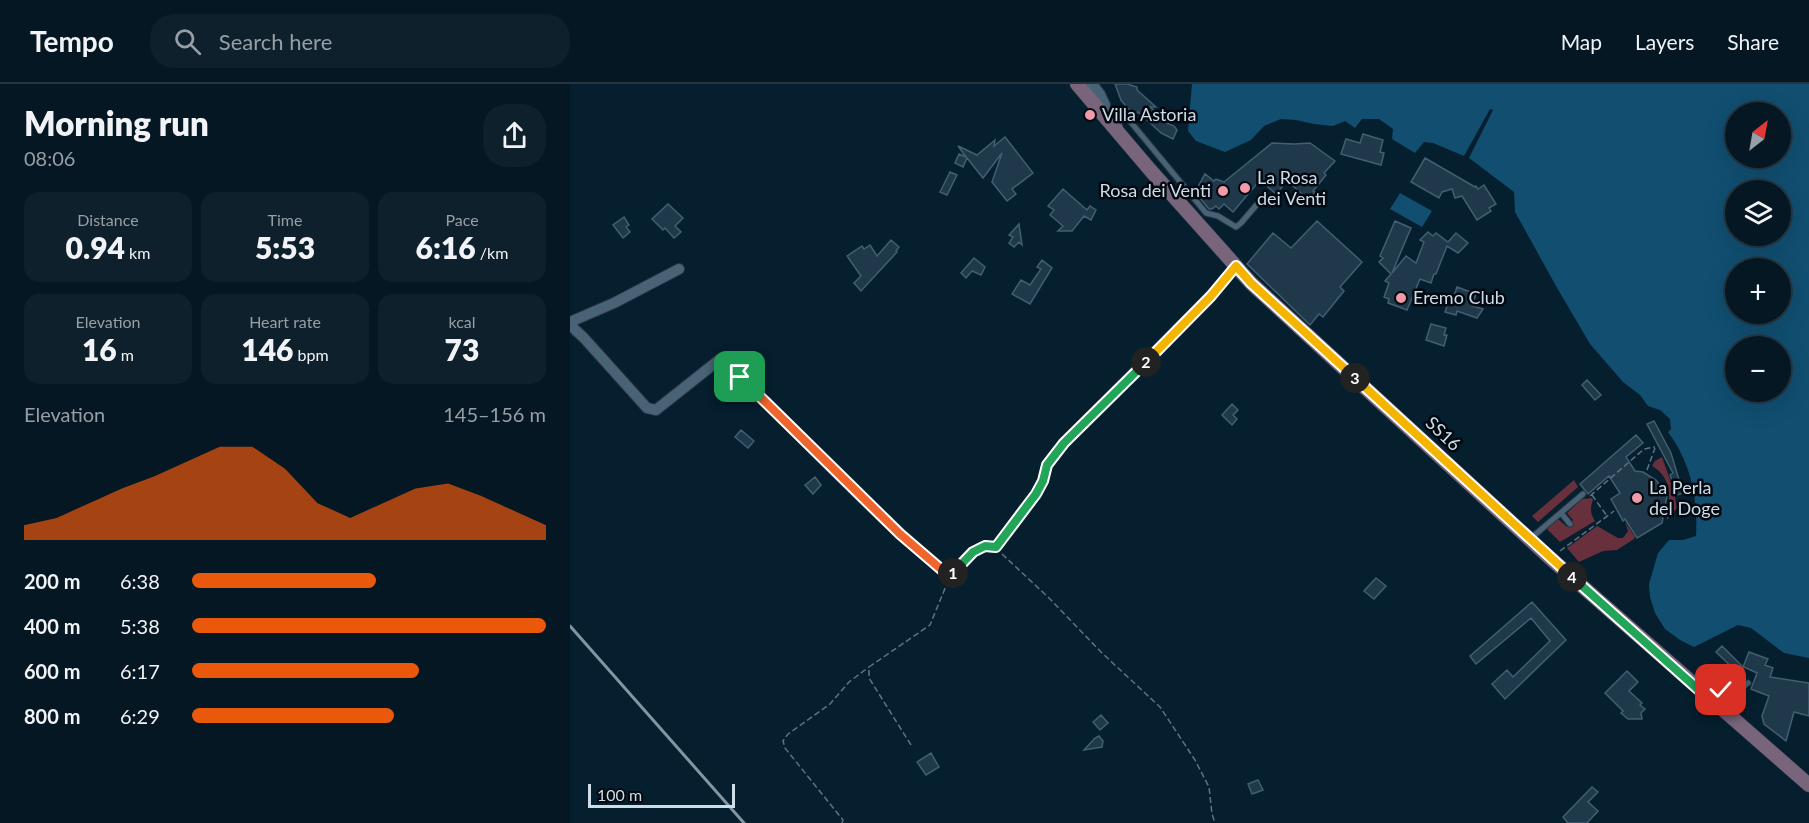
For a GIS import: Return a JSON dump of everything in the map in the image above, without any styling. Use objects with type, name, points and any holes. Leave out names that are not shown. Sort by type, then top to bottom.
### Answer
[{"type":"main road","name":"SS16","points":[[1077,84],[1251,283],[1550,558],[1710,700],[1807,781]]},
{"type":"street","points":[[1092,84],[1106,105],[1103,115]]},
{"type":"street","points":[[679,268],[570,324],[647,408],[656,410],[719,360],[740,377],[900,534],[949,576],[973,552],[985,546],[996,547],[1036,494],[1043,481],[1047,465],[1064,443],[1211,296],[1236,266]]},
{"type":"lane","points":[[1121,135],[1118,115],[1120,111],[1124,111],[1206,213],[1218,216],[1231,225],[1236,227],[1241,223],[1265,195]]},
{"type":"lane","points":[[1529,539],[1583,494]]},
{"type":"lane","points":[[1561,513],[1570,524]]},
{"type":"lane","points":[[1710,700],[1721,690],[1742,688],[1748,683]]},
{"type":"path","points":[[1583,494],[1586,497],[1592,495],[1644,449],[1655,447],[1647,470]]},
{"type":"path","points":[[1592,495],[1607,516]]},
{"type":"path","points":[[1550,558],[1614,511]]},
{"type":"path","points":[[996,547],[1102,653],[1160,707],[1195,760],[1209,787],[1215,823]]},
{"type":"path","points":[[842,823],[843,820],[785,748],[783,741],[788,734],[838,697],[849,682],[930,625],[949,576]]},
{"type":"path","points":[[869,667],[869,678],[911,745]]},
{"type":"shaded area","points":[[1662,457],[1674,491],[1677,508],[1667,520],[1669,495],[1667,485],[1660,472],[1652,466]]},
{"type":"shaded area","points":[[1574,480],[1578,487],[1538,522],[1532,516]]},
{"type":"shaded area","points":[[1592,498],[1591,510],[1595,521],[1560,542],[1547,529],[1558,519],[1567,527],[1573,520],[1567,513],[1582,499]]},
{"type":"shaded area","points":[[1625,522],[1635,537],[1617,550],[1603,551],[1579,562],[1567,548],[1597,526],[1618,538],[1623,538],[1628,531]]},
{"type":"water","points":[[1192,84],[1809,84],[1809,658],[1784,653],[1751,628],[1738,625],[1694,647],[1665,629],[1655,613],[1649,584],[1658,553],[1669,540],[1683,540],[1696,536],[1696,508],[1691,481],[1682,456],[1668,432],[1671,429],[1670,419],[1660,410],[1648,406],[1640,395],[1623,382],[1590,344],[1515,212],[1514,192],[1469,158],[1493,110],[1490,109],[1464,156],[1433,143],[1424,142],[1415,153],[1392,139],[1393,129],[1379,119],[1362,119],[1355,128],[1345,121],[1333,126],[1281,119],[1264,126],[1251,140],[1225,152],[1196,141],[1188,131]]},
{"type":"water","points":[[1400,193],[1432,211],[1422,227],[1390,209]]},
{"type":"building","points":[[1115,84],[1137,87],[1137,90],[1156,107],[1150,107],[1166,119],[1164,122],[1174,126],[1177,130],[1173,139],[1161,133],[1138,112],[1134,116],[1121,100]]},
{"type":"building","points":[[1363,134],[1383,140],[1380,152],[1384,153],[1381,165],[1341,154],[1346,139],[1360,143]]},
{"type":"building","points":[[1005,137],[1033,173],[1012,189],[1016,194],[1007,201],[992,182],[1002,153],[983,178],[967,158],[963,167],[955,163],[959,154],[966,157],[958,146],[977,155],[995,140],[994,146]]},
{"type":"building","points":[[1272,143],[1310,143],[1335,161],[1324,173],[1326,175],[1308,199],[1287,181],[1276,194],[1260,180],[1233,212],[1224,204],[1219,209],[1216,206],[1209,209],[1196,193],[1203,187],[1199,185],[1205,174],[1214,181],[1216,179],[1224,182]]},
{"type":"building","points":[[1425,158],[1478,189],[1484,185],[1496,204],[1489,208],[1491,211],[1477,220],[1462,196],[1455,198],[1452,189],[1442,192],[1439,198],[1411,182]]},
{"type":"building","points":[[950,172],[957,175],[947,195],[940,192]]},
{"type":"building","points":[[1063,189],[1087,210],[1090,206],[1096,210],[1091,220],[1084,216],[1072,231],[1058,231],[1063,226],[1050,215],[1054,210],[1048,206]]},
{"type":"building","points":[[668,204],[683,218],[675,226],[681,232],[674,238],[652,219]]},
{"type":"building","points":[[624,217],[629,225],[626,227],[630,232],[623,238],[613,225]]},
{"type":"building","points":[[1317,221],[1362,262],[1340,287],[1344,291],[1323,317],[1319,314],[1310,325],[1247,264],[1273,233],[1291,248]]},
{"type":"building","points":[[1395,221],[1411,228],[1392,273],[1406,256],[1416,263],[1424,242],[1420,240],[1428,232],[1433,236],[1436,233],[1448,242],[1456,233],[1468,243],[1458,253],[1447,246],[1431,283],[1420,279],[1407,310],[1388,303],[1389,299],[1384,297],[1389,283],[1385,281],[1391,274],[1379,262],[1383,258],[1380,256]]},
{"type":"building","points":[[1019,224],[1022,245],[1019,242],[1014,247],[1009,243],[1013,237],[1009,235]]},
{"type":"building","points":[[891,240],[899,247],[897,252],[861,291],[854,283],[861,276],[847,256],[862,246],[864,249],[870,245],[877,256]]},
{"type":"building","points":[[974,258],[985,267],[981,275],[972,271],[966,278],[961,273]]},
{"type":"building","points":[[1042,260],[1052,268],[1030,304],[1012,294],[1021,280],[1030,285],[1041,269],[1037,267]]},
{"type":"building","points":[[1457,287],[1476,294],[1472,306],[1483,309],[1477,318],[1457,311],[1456,315],[1445,312]]},
{"type":"building","points":[[1431,324],[1446,328],[1444,346],[1426,340]]},
{"type":"building","points":[[1587,380],[1601,395],[1595,400],[1582,385]]},
{"type":"building","points":[[1232,404],[1238,410],[1233,415],[1237,419],[1232,425],[1222,415]]},
{"type":"building","points":[[1654,421],[1671,453],[1683,493],[1677,495],[1670,475],[1673,473],[1647,424]]},
{"type":"building","points":[[741,430],[754,441],[748,448],[735,437]]},
{"type":"building","points":[[1636,435],[1643,443],[1626,457],[1635,471],[1643,472],[1656,480],[1667,496],[1662,523],[1637,538],[1625,519],[1623,521],[1611,499],[1620,493],[1609,476],[1588,494],[1580,484]]},
{"type":"building","points":[[815,477],[821,485],[813,494],[805,485]]},
{"type":"building","points":[[1376,578],[1386,586],[1374,599],[1364,591]]},
{"type":"building","points":[[1532,602],[1566,640],[1505,699],[1492,684],[1507,670],[1513,677],[1550,641],[1531,618],[1476,664],[1470,656]]},
{"type":"building","points":[[1722,646],[1743,667],[1749,652],[1768,659],[1765,665],[1773,668],[1770,677],[1809,683],[1809,716],[1794,712],[1786,741],[1764,724],[1762,716],[1769,696],[1751,689],[1757,673],[1744,667],[1738,673],[1716,652]]},
{"type":"building","points":[[1627,671],[1638,682],[1629,691],[1645,709],[1641,713],[1642,719],[1628,719],[1605,693]]},
{"type":"building","points":[[1101,715],[1108,723],[1100,730],[1093,722]]},
{"type":"building","points":[[1099,736],[1103,741],[1102,747],[1084,750],[1095,738]]},
{"type":"building","points":[[931,753],[939,767],[926,775],[917,762]]},
{"type":"building","points":[[1258,780],[1263,790],[1252,794],[1248,784]]},
{"type":"building","points":[[1592,787],[1598,792],[1588,802],[1598,811],[1587,823],[1568,823],[1563,817]]},
{"type":"railway","points":[[570,626],[744,823]]},
{"type":"place","name":"Villa Astoria","points":[[1090,115]]},
{"type":"place","name":"La Rosa dei Venti","points":[[1245,188]]},
{"type":"place","name":"Rosa dei Venti","points":[[1223,191]]},
{"type":"place","name":"Eremo Club","points":[[1401,298]]},
{"type":"place","name":"La Perla del Doge","points":[[1637,498]]},
{"type":"route","points":[[740,377],[900,534],[949,576],[973,552],[985,546],[996,547],[1036,494],[1043,481],[1047,465],[1064,443],[1211,296],[1236,266],[1251,283],[1550,558],[1710,700],[1721,690]]}]
